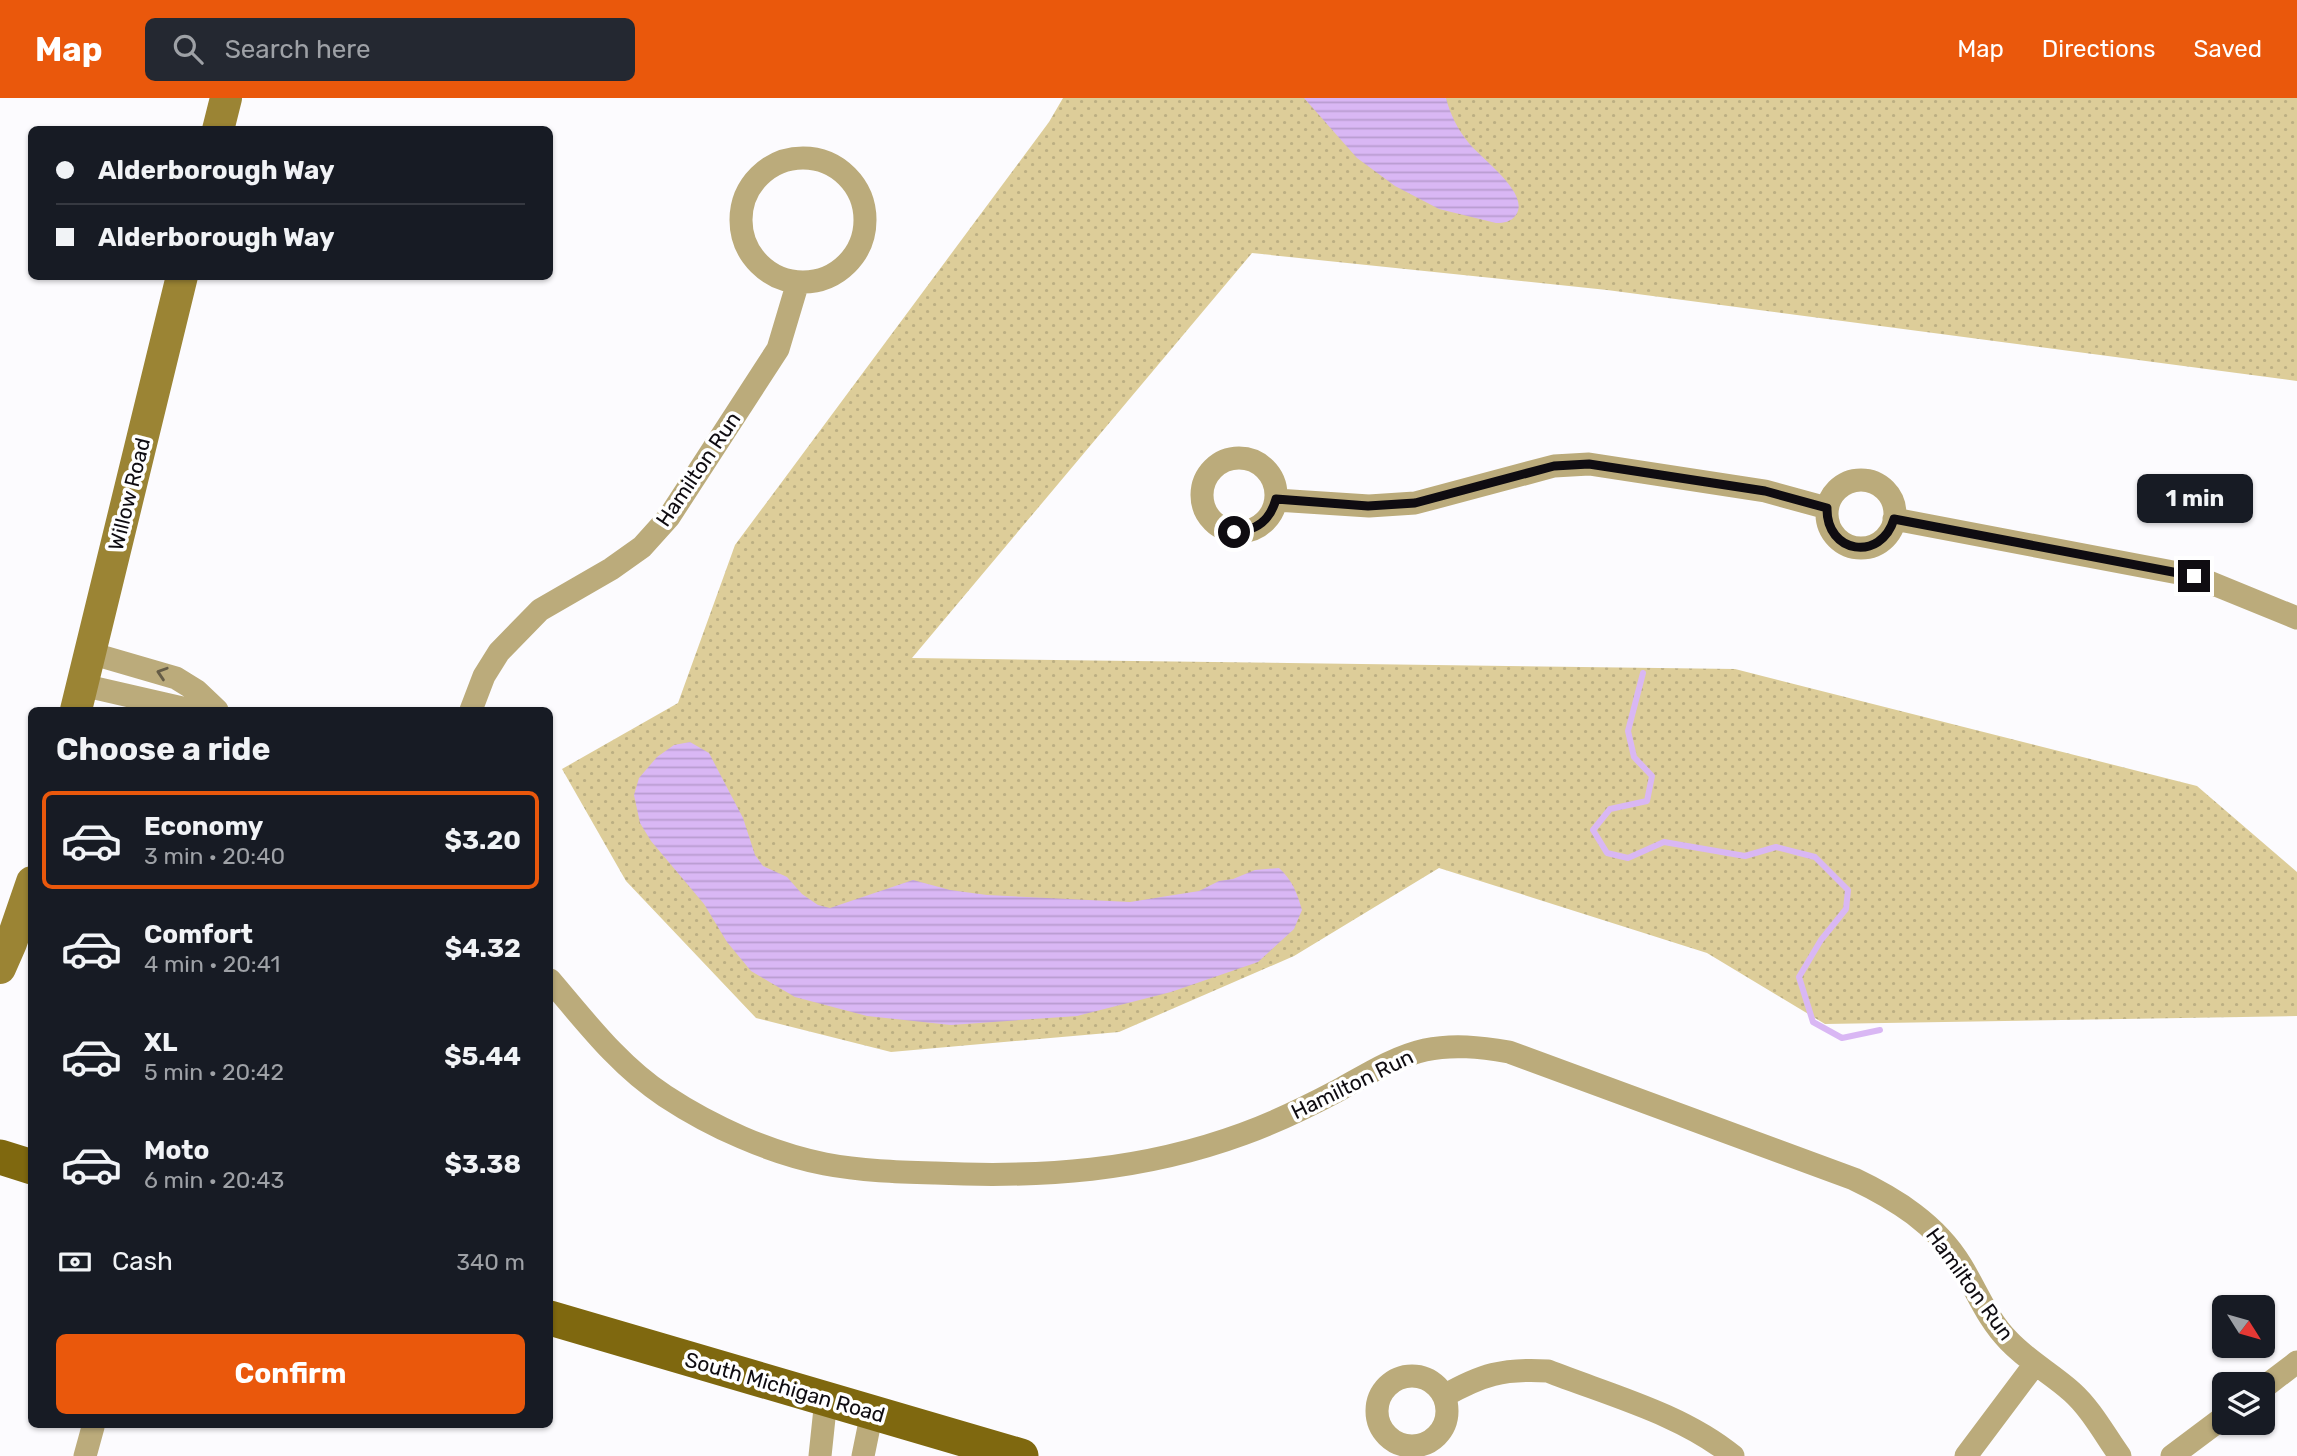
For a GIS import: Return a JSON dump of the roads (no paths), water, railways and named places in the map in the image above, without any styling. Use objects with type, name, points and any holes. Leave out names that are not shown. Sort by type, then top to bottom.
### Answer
[{"type":"main road","points":[[0,1157],[28,1166]]},
{"type":"main road","name":"South Michigan Road","points":[[553,1319],[1021,1456]]},
{"type":"street","points":[[219,126],[226,98]]},
{"type":"street","points":[[811,158],[831,164],[849,177],[860,195],[866,215],[863,237],[854,256],[839,271],[819,280],[798,282],[779,278],[756,260],[742,234],[741,214],[746,195],[757,178],[773,166],[791,159],[811,158]]},
{"type":"street","name":"Willow Road","points":[[79,698],[181,280]]},
{"type":"street","name":"Hamilton Run","points":[[472,707],[484,676],[499,653],[540,610],[611,569],[642,547],[669,517],[778,349],[798,282]]},
{"type":"street","points":[[1276,499],[1368,506],[1415,503],[1554,466],[1589,464],[1765,491],[1827,508]]},
{"type":"street","points":[[1860,480],[1882,487],[1890,496],[1894,519],[1891,529],[1876,544],[1855,547],[1837,538],[1830,529],[1827,508],[1831,497],[1839,488],[1860,480]]},
{"type":"street","points":[[1894,519],[2194,576],[2297,618]]},
{"type":"street","points":[[90,653],[176,677],[214,707]]},
{"type":"street","points":[[79,698],[163,707]]},
{"type":"street","points":[[0,968],[28,894]]},
{"type":"street","name":"Hamilton Run","points":[[553,983],[626,1065],[664,1095],[703,1118],[772,1148],[824,1164],[882,1171],[1002,1176],[1100,1170],[1176,1154],[1241,1134],[1298,1111],[1394,1060],[1424,1050],[1477,1046],[1509,1052],[1854,1179],[1882,1193],[1925,1221],[1960,1263],[1990,1319],[2010,1342],[2073,1393],[2120,1456]]},
{"type":"street","points":[[2275,1379],[2297,1362]]},
{"type":"street","points":[[1966,1456],[2035,1364]]},
{"type":"street","points":[[1444,1396],[1477,1378],[1522,1369],[1548,1371],[1690,1426],[1733,1456]]},
{"type":"street","points":[[820,1456],[826,1399]]},
{"type":"street","points":[[863,1456],[872,1412]]},
{"type":"street","points":[[2172,1456],[2212,1426]]},
{"type":"street","points":[[85,1456],[93,1428]]},
{"type":"waterway","points":[[1643,673],[1628,731],[1634,757],[1652,776],[1647,801],[1610,809],[1593,830],[1607,853],[1628,858],[1664,842],[1745,856],[1776,847],[1815,857],[1848,890],[1846,909],[1821,940],[1799,977],[1813,1022],[1842,1038],[1880,1030]]}]
